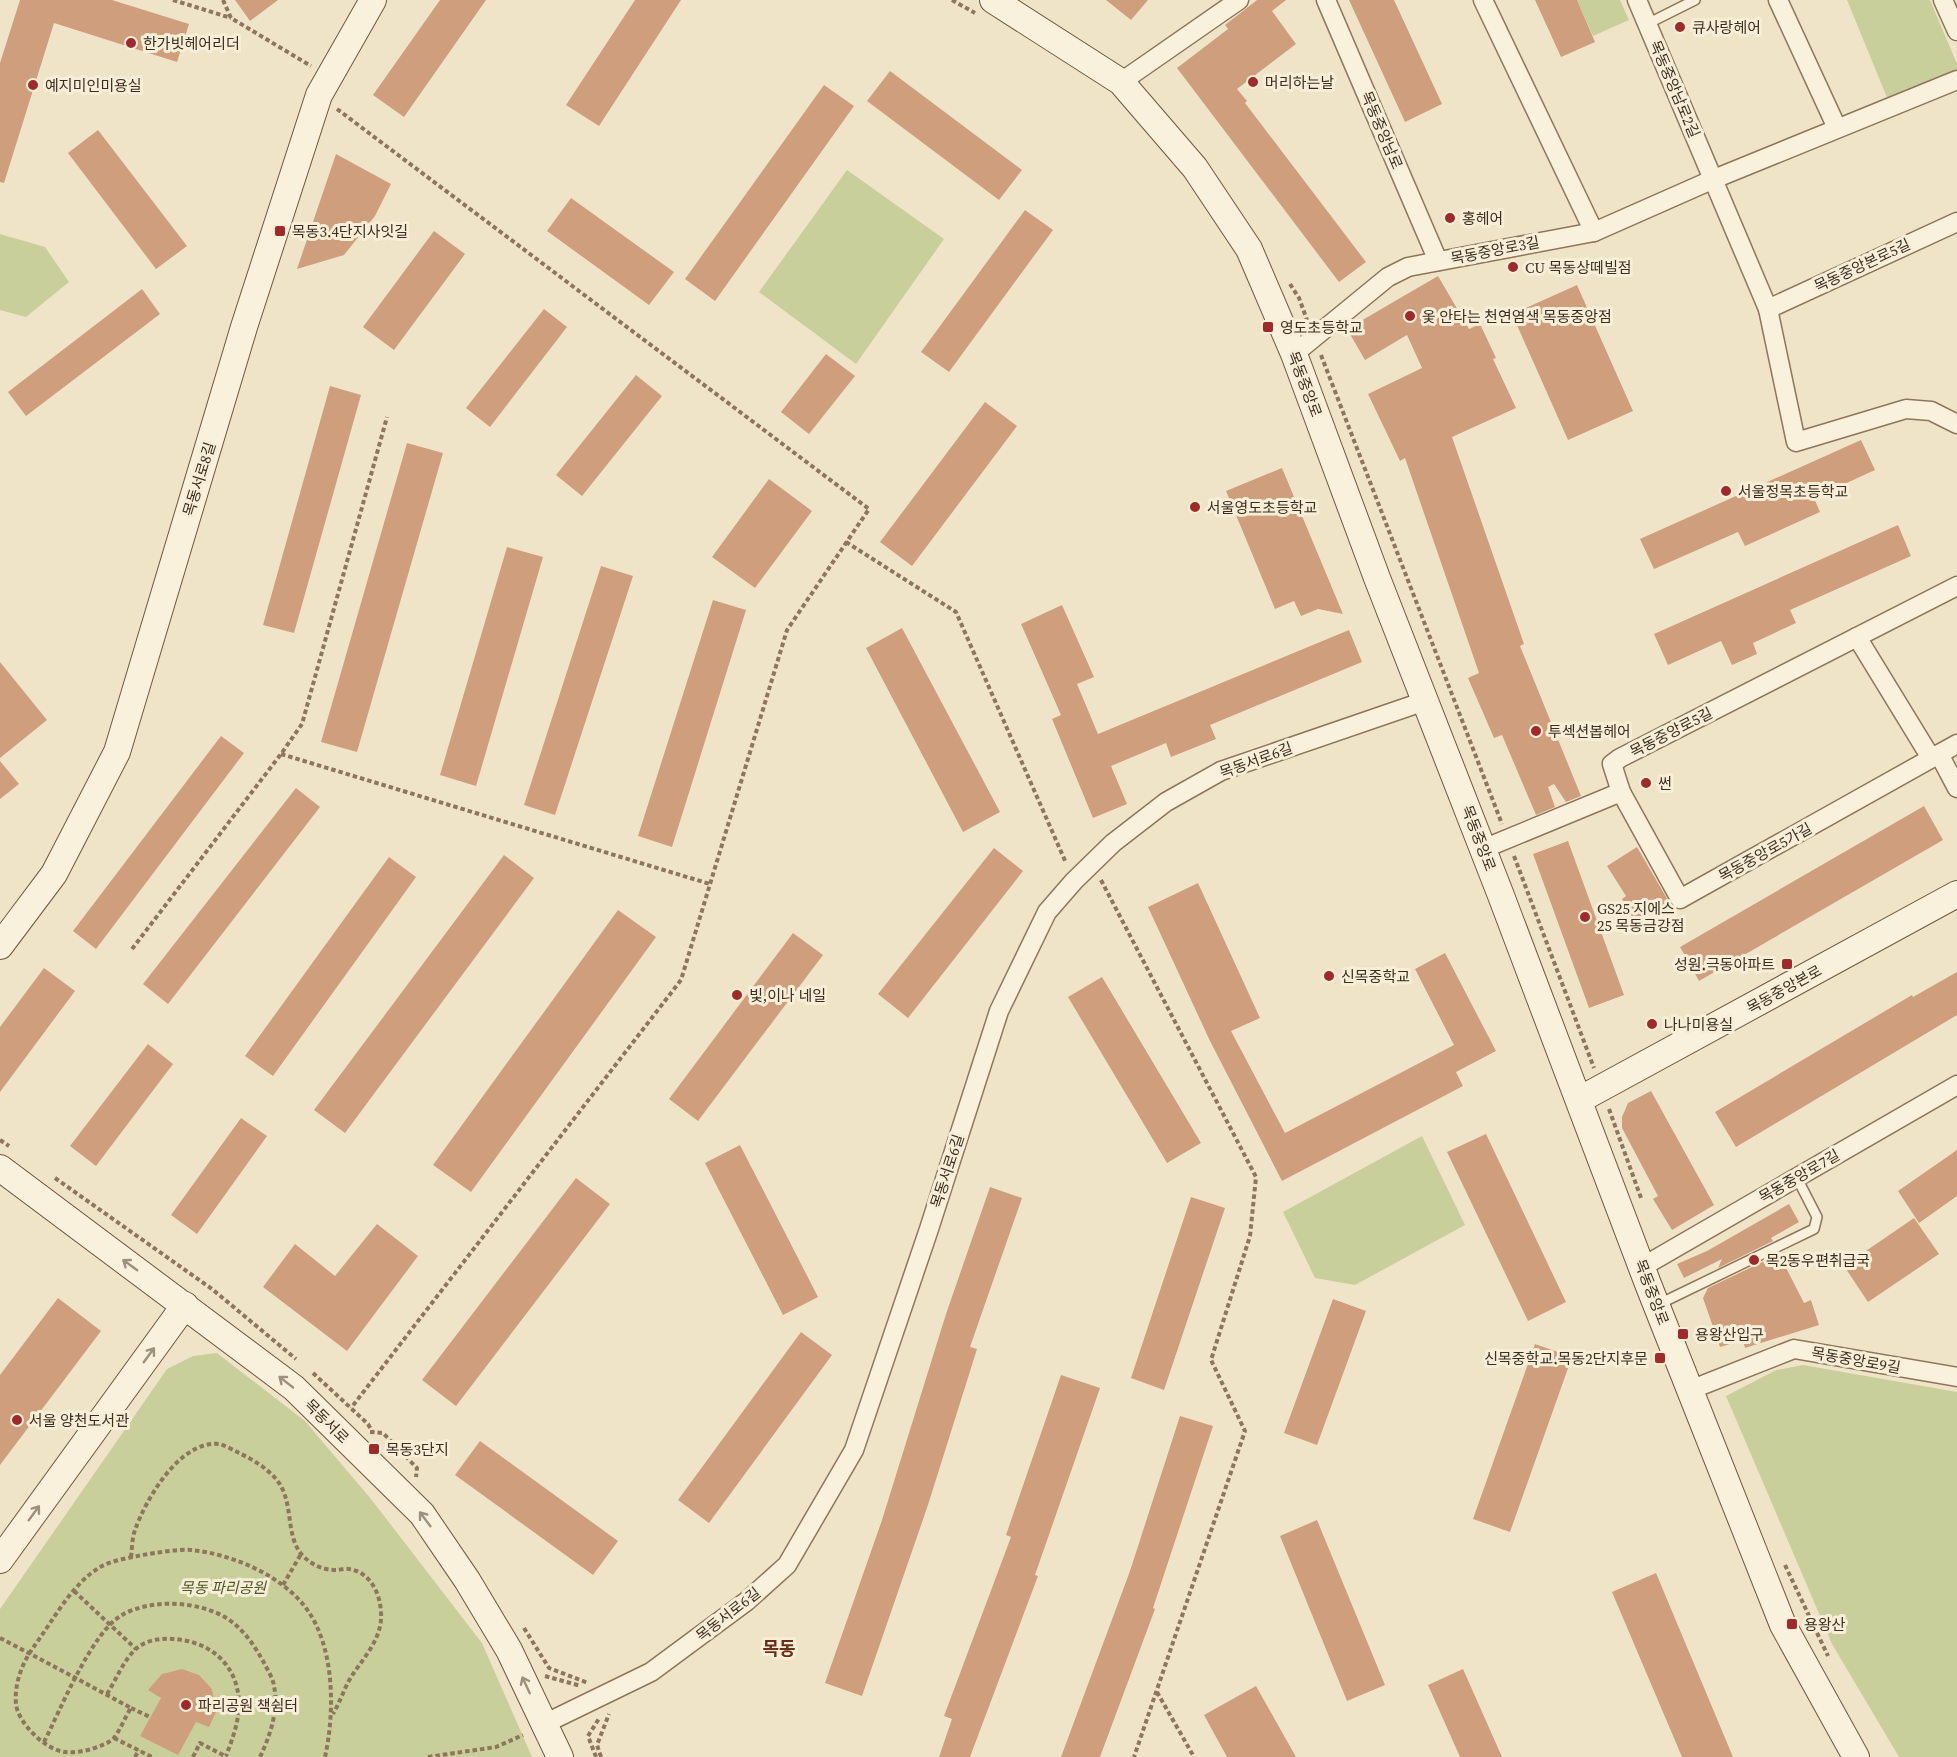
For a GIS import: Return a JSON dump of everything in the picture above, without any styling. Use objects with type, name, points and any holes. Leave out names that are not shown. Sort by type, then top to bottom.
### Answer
[{"type":"main road","name":"목동서로8길","points":[[0,946],[54,874],[117,752],[244,327],[324,86],[373,0]]},
{"type":"main road","name":"목동중앙로","points":[[987,9],[1121,82],[1195,168],[1249,249],[1294,354],[1377,578],[1483,849],[1656,1305],[1783,1625],[1856,1757]]},
{"type":"main road","name":"목동중앙본로","points":[[1579,1100],[1957,894]]},
{"type":"main road","name":"목동서로","points":[[0,1168],[294,1388],[422,1514],[509,1650],[534,1729],[560,1757]]},
{"type":"main road","points":[[0,1560],[185,1305]]},
{"type":"street","points":[[1121,82],[1239,0]]},
{"type":"street","name":"목동중앙남로","points":[[1326,0],[1438,261]]},
{"type":"street","points":[[1483,0],[1594,232]]},
{"type":"street","name":"목동중앙남로2길","points":[[1637,0],[1714,179]]},
{"type":"street","points":[[1778,0],[1837,128]]},
{"type":"street","points":[[1943,0],[1957,32]]},
{"type":"street","name":"목동중앙로3길","points":[[1294,354],[1388,277],[1408,267],[1594,232],[1714,179],[1957,80]]},
{"type":"street","points":[[1714,179],[1768,309],[1796,442],[1906,409],[1931,411],[1957,424]]},
{"type":"street","name":"목동중앙본로5길","points":[[1768,309],[1957,222]]},
{"type":"street","name":"목동중앙로5길","points":[[1621,792],[1612,764],[1620,758],[1957,586]]},
{"type":"street","points":[[1857,637],[1957,788]]},
{"type":"street","name":"목동서로6길","points":[[534,1729],[651,1672],[747,1601],[787,1565],[854,1450],[999,1011],[1047,912],[1074,881],[1113,843],[1166,802],[1221,771],[1425,701]]},
{"type":"street","name":"목동중앙로5가길","points":[[1621,792],[1680,899],[1957,744]]},
{"type":"street","points":[[1483,849],[1621,792]]},
{"type":"street","name":"목동중앙로7길","points":[[1642,1268],[1957,1084]]},
{"type":"street","name":"목동중앙로9길","points":[[1690,1390],[1794,1349],[1957,1377]]},
{"type":"lane","points":[[1647,24],[1695,0]]},
{"type":"lane","points":[[1656,1305],[1814,1229],[1817,1217],[1797,1178]]},
{"type":"path","points":[[173,0],[231,18],[324,86],[869,509],[787,630],[681,980],[351,1408]]},
{"type":"path","points":[[223,0],[231,18]]},
{"type":"path","points":[[952,0],[987,9]]},
{"type":"path","points":[[132,949],[302,724],[387,417]]},
{"type":"path","points":[[846,542],[956,612],[1074,881]]},
{"type":"path","points":[[281,754],[710,884]]},
{"type":"path","points":[[1092,863],[1256,1177],[1250,1236],[1211,1360],[1245,1431],[1134,1757]]},
{"type":"path","points":[[131,1557],[135,1531],[163,1479],[180,1458],[191,1450],[204,1445],[220,1444],[263,1468],[279,1484],[295,1544],[301,1554],[311,1563],[325,1569],[348,1568],[361,1572],[376,1588],[381,1614],[376,1640],[351,1677],[332,1714]]},
{"type":"path","points":[[130,1708],[114,1738],[104,1745],[86,1751],[64,1752],[44,1743],[22,1722],[16,1705],[20,1676],[29,1653],[82,1582],[103,1566],[131,1557],[159,1552],[191,1550],[224,1557],[258,1570],[283,1585],[306,1608],[317,1629],[327,1659],[331,1689],[332,1714],[325,1757]]},
{"type":"path","points":[[283,1585],[301,1554]]},
{"type":"path","points":[[74,1592],[136,1649]]},
{"type":"path","points":[[44,1743],[100,1635],[123,1615],[134,1610],[174,1604],[211,1610],[228,1619],[244,1632],[258,1652],[274,1685],[273,1721],[267,1744],[260,1757]]},
{"type":"path","points":[[0,1638],[150,1717]]},
{"type":"path","points":[[107,1694],[136,1649],[146,1642],[161,1638],[176,1639],[194,1641],[209,1648],[221,1658],[237,1688],[238,1710],[235,1732],[227,1756],[200,1743],[194,1757]]},
{"type":"path","points":[[1156,1691],[1194,1757]]},
{"type":"path","points":[[601,1757],[597,1745],[606,1718],[612,1711]]},
{"type":"path","points":[[596,1757],[588,1736],[603,1713]]},
{"type":"path","points":[[428,1757],[496,1747],[534,1729]]},
{"type":"path","points":[[114,1738],[152,1757]]},
{"type":"path","points":[[135,1757],[139,1750]]},
{"type":"green space","points":[[1577,0],[1620,0],[1629,20],[1593,36]]},
{"type":"green space","points":[[1847,0],[1930,0],[1957,64],[1957,71],[1888,100]]},
{"type":"green space","points":[[847,170],[944,239],[856,364],[759,292]]},
{"type":"green space","points":[[0,234],[45,247],[69,282],[26,317],[0,310]]},
{"type":"green space","points":[[1422,1136],[1465,1225],[1355,1285],[1315,1278],[1283,1212]]},
{"type":"green space","name":"목동 파리공원","points":[[217,1353],[305,1421],[371,1499],[482,1643],[532,1757],[0,1757],[0,1609],[167,1369],[193,1356]]},
{"type":"green space","points":[[1803,1365],[1957,1392],[1957,1757],[1899,1757],[1832,1644],[1726,1396],[1776,1370]]},
{"type":"building","points":[[20,0],[112,0],[189,24],[177,62],[54,23],[4,183],[0,182],[0,63]]},
{"type":"building","points":[[235,0],[278,0],[250,21]]},
{"type":"building","points":[[440,0],[486,0],[404,117],[373,95]]},
{"type":"building","points":[[635,0],[681,0],[599,126],[566,105]]},
{"type":"building","points":[[1106,0],[1148,0],[1131,20]]},
{"type":"building","points":[[1257,0],[1286,0],[1272,11],[1296,44],[1237,89],[1247,101],[1245,103],[1366,262],[1339,282],[1177,68],[1228,29],[1225,25]]},
{"type":"building","points":[[1349,0],[1394,0],[1442,104],[1405,122]]},
{"type":"building","points":[[1535,0],[1577,0],[1595,42],[1561,57]]},
{"type":"building","points":[[890,71],[1022,170],[999,200],[867,101]]},
{"type":"building","points":[[824,85],[854,106],[715,301],[685,279]]},
{"type":"building","points":[[98,130],[187,246],[156,269],[68,153]]},
{"type":"building","points":[[336,154],[391,184],[375,216],[344,255],[297,269]]},
{"type":"building","points":[[571,198],[674,272],[649,305],[547,231]]},
{"type":"building","points":[[1025,210],[1053,230],[949,372],[921,352]]},
{"type":"building","points":[[434,231],[465,254],[394,350],[363,327]]},
{"type":"building","points":[[1438,276],[1469,329],[1480,324],[1496,358],[1493,359],[1516,408],[1452,437],[1524,644],[1520,646],[1581,796],[1566,802],[1554,784],[1548,787],[1555,807],[1536,815],[1502,735],[1494,738],[1468,678],[1479,673],[1405,458],[1400,461],[1368,394],[1422,368],[1407,335],[1365,360],[1347,329]]},
{"type":"building","points":[[1577,285],[1633,411],[1568,440],[1512,314]]},
{"type":"building","points":[[142,289],[160,314],[26,416],[8,392]]},
{"type":"building","points":[[544,309],[567,327],[490,427],[466,408]]},
{"type":"building","points":[[826,354],[855,376],[809,434],[781,412]]},
{"type":"building","points":[[636,375],[662,396],[582,496],[556,475]]},
{"type":"building","points":[[330,386],[361,395],[294,633],[263,625]]},
{"type":"building","points":[[985,402],[1017,426],[912,566],[880,542]]},
{"type":"building","points":[[1861,440],[1875,470],[1814,498],[1820,512],[1745,546],[1738,532],[1654,569],[1640,539]]},
{"type":"building","points":[[407,443],[443,453],[357,752],[321,742]]},
{"type":"building","points":[[1282,468],[1343,614],[1318,609],[1301,616],[1294,601],[1275,609],[1226,491]]},
{"type":"building","points":[[769,479],[812,511],[755,588],[712,557]]},
{"type":"building","points":[[1898,525],[1911,556],[1790,610],[1796,623],[1753,643],[1757,654],[1732,665],[1721,641],[1668,665],[1654,634]]},
{"type":"building","points":[[507,547],[543,557],[476,786],[440,775]]},
{"type":"building","points":[[601,566],[633,576],[555,815],[524,805]]},
{"type":"building","points":[[713,600],[746,610],[672,847],[638,836]]},
{"type":"building","points":[[1062,605],[1094,677],[1077,684],[1098,734],[1349,630],[1362,662],[1210,725],[1216,739],[1171,757],[1166,743],[1111,766],[1127,804],[1093,818],[1052,719],[1061,715],[1021,624]]},
{"type":"building","points":[[902,628],[1000,812],[963,832],[866,648]]},
{"type":"building","points":[[0,662],[47,720],[0,758]]},
{"type":"building","points":[[221,736],[244,753],[96,949],[73,931]]},
{"type":"building","points":[[0,761],[19,784],[0,799]]},
{"type":"building","points":[[296,788],[320,807],[168,1004],[143,984]]},
{"type":"building","points":[[1924,806],[1943,840],[1699,981],[1680,947]]},
{"type":"building","points":[[1568,841],[1624,995],[1589,1008],[1533,854]]},
{"type":"building","points":[[1637,847],[1669,902],[1635,922],[1622,899],[1626,896],[1607,866]]},
{"type":"building","points":[[994,848],[1023,871],[908,1018],[878,994]]},
{"type":"building","points":[[504,855],[534,878],[345,1133],[314,1110]]},
{"type":"building","points":[[389,857],[416,877],[273,1076],[245,1056]]},
{"type":"building","points":[[1198,883],[1260,1018],[1231,1031],[1285,1133],[1454,1045],[1415,969],[1445,953],[1496,1051],[1456,1072],[1463,1086],[1282,1181],[1210,1041],[1148,907]]},
{"type":"building","points":[[618,910],[656,937],[471,1192],[433,1165]]},
{"type":"building","points":[[793,933],[823,955],[698,1121],[669,1099]]},
{"type":"building","points":[[44,968],[75,991],[0,1092],[0,1027]]},
{"type":"building","points":[[1957,972],[1957,1015],[1736,1147],[1715,1112],[1912,995],[1913,997]]},
{"type":"building","points":[[1102,977],[1201,1143],[1167,1163],[1068,997]]},
{"type":"building","points":[[148,1044],[173,1064],[96,1166],[70,1146]]},
{"type":"building","points":[[1651,1091],[1714,1205],[1672,1230],[1653,1199],[1658,1196],[1622,1128],[1622,1117],[1628,1103]]},
{"type":"building","points":[[241,1118],[267,1136],[197,1234],[171,1215]]},
{"type":"building","points":[[1486,1134],[1566,1302],[1528,1321],[1447,1152]]},
{"type":"building","points":[[740,1145],[818,1297],[783,1315],[705,1163]]},
{"type":"building","points":[[1957,1150],[1957,1196],[1919,1223],[1898,1191]]},
{"type":"building","points":[[576,1178],[610,1204],[456,1406],[422,1380]]},
{"type":"building","points":[[990,1187],[1022,1198],[970,1347],[977,1349],[928,1505],[862,1696],[825,1683],[882,1520],[946,1314]]},
{"type":"building","points":[[1191,1197],[1225,1208],[1164,1390],[1131,1378]]},
{"type":"building","points":[[1789,1204],[1799,1222],[1771,1238],[1773,1241],[1718,1268],[1722,1259],[1684,1278],[1677,1264],[1707,1251]]},
{"type":"building","points":[[1914,1218],[1939,1254],[1868,1302],[1844,1266]]},
{"type":"building","points":[[377,1224],[418,1256],[347,1351],[263,1287],[295,1244],[335,1276]]},
{"type":"building","points":[[1779,1254],[1804,1303],[1811,1300],[1819,1325],[1745,1348],[1743,1340],[1720,1347],[1703,1298],[1708,1288]]},
{"type":"building","name":"서울 양천도서관","points":[[58,1298],[101,1331],[0,1465],[0,1375]]},
{"type":"building","points":[[1333,1299],[1366,1311],[1317,1445],[1284,1433]]},
{"type":"building","points":[[801,1332],[832,1355],[709,1523],[678,1500]]},
{"type":"building","points":[[1535,1344],[1572,1357],[1510,1532],[1473,1519]]},
{"type":"building","points":[[1061,1375],[1100,1388],[1035,1575],[1038,1576],[970,1757],[939,1757],[952,1719],[944,1716],[1011,1537],[1006,1535]]},
{"type":"building","points":[[1180,1416],[1213,1426],[1153,1608],[1155,1609],[1100,1757],[1061,1757],[1130,1571]]},
{"type":"building","points":[[480,1441],[618,1541],[593,1575],[455,1475]]},
{"type":"building","points":[[1317,1520],[1385,1685],[1347,1701],[1280,1536]]},
{"type":"building","points":[[1656,1573],[1733,1757],[1682,1757],[1612,1592]]},
{"type":"building","name":"파리공원 책쉼터","points":[[182,1669],[199,1675],[212,1689],[216,1712],[209,1727],[196,1722],[178,1755],[140,1736],[161,1698],[148,1690],[162,1674]]},
{"type":"building","points":[[1463,1669],[1502,1757],[1460,1757],[1428,1685]]},
{"type":"building","points":[[1256,1686],[1296,1757],[1227,1757],[1204,1715]]},
{"type":"place","name":"큐사랑헤어","points":[[1680,27]]},
{"type":"place","name":"한가빗헤어리더","points":[[131,43]]},
{"type":"place","name":"머리하는날","points":[[1253,82]]},
{"type":"place","name":"예지미인미용실","points":[[33,85]]},
{"type":"place","name":"홍헤어","points":[[1450,218]]},
{"type":"place","name":"목동3.4단지사잇길","points":[[280,231]]},
{"type":"place","name":"CU 목동상떼빌점","points":[[1513,267]]},
{"type":"place","name":"옻 안타는 천연염색 목동중앙점","points":[[1410,316]]},
{"type":"place","name":"영도초등학교","points":[[1268,327]]},
{"type":"place","name":"서울정목초등학교","points":[[1726,491]]},
{"type":"place","name":"서울영도초등학교","points":[[1195,507]]},
{"type":"place","name":"투섹션봅헤어","points":[[1536,731]]},
{"type":"place","name":"썬","points":[[1646,783]]},
{"type":"place","name":"GS25 지에스 25 목동금강점","points":[[1585,917]]},
{"type":"place","name":"성원.극동아파트","points":[[1787,964]]},
{"type":"place","name":"신목중학교","points":[[1329,976]]},
{"type":"place","name":"빛,이나 네일","points":[[737,995]]},
{"type":"place","name":"나나미용실","points":[[1652,1024]]},
{"type":"place","name":"목2동우편취급국","points":[[1754,1260]]},
{"type":"place","name":"용왕산입구","points":[[1683,1334]]},
{"type":"place","name":"신목중학교.목동2단지후문","points":[[1660,1358]]},
{"type":"place","name":"서울 양천도서관","points":[[17,1420]]},
{"type":"place","name":"목동3단지","points":[[374,1449]]},
{"type":"place","name":"용왕산","points":[[1792,1624]]},
{"type":"place","name":"파리공원 책쉼터","points":[[186,1705]]},
{"type":"district","name":"목동","points":[[779,1648]]}]
